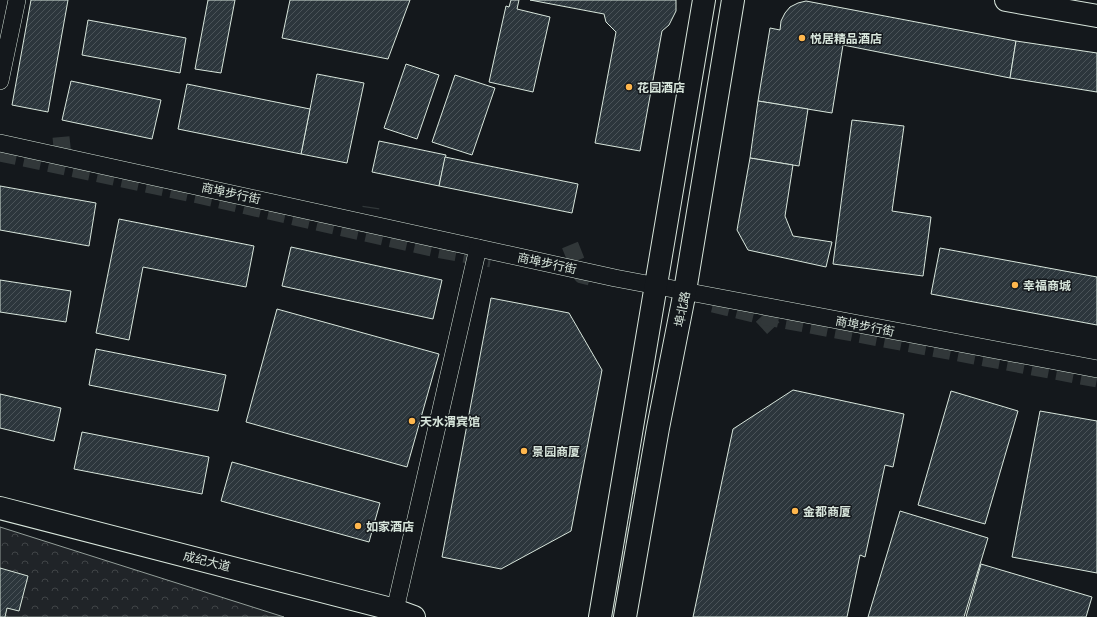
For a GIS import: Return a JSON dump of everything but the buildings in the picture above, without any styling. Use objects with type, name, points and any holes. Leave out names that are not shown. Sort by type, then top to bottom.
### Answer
[{"type":"main road","points":[[600,617],[704,0]]},
{"type":"main road","name":"埠北路","points":[[625,617],[658,428],[685,292],[733,0]]},
{"type":"main road","points":[[1006,0],[1097,16]]},
{"type":"main road","name":"成纪大道","points":[[0,508],[405,613]]},
{"type":"street","points":[[0,81],[17,0]]},
{"type":"street","name":"商埠步行街","points":[[0,143],[685,292],[1097,369]]},
{"type":"street","points":[[405,613],[478,248]]},
{"type":"green space","points":[[0,527],[284,617],[0,617]]},
{"type":"tunnel","points":[[61,137],[64,166]]},
{"type":"tunnel","points":[[0,153],[198,195],[436,249],[491,259]]},
{"type":"tunnel","points":[[367,233],[371,207]]},
{"type":"tunnel","points":[[570,245],[582,275],[590,277]]},
{"type":"tunnel","points":[[713,304],[762,316],[777,332]]},
{"type":"tunnel","points":[[762,316],[1097,379]]},
{"type":"tunnel","points":[[611,617],[640,468]]},
{"type":"place","name":"悦居精品酒店","points":[[802,38]]},
{"type":"place","name":"花园酒店","points":[[629,87]]},
{"type":"place","name":"幸福商城","points":[[1015,285]]},
{"type":"place","name":"天水渭宾馆","points":[[412,421]]},
{"type":"place","name":"景园商厦","points":[[524,451]]},
{"type":"place","name":"金都商厦","points":[[795,511]]},
{"type":"place","name":"如家酒店","points":[[358,526]]}]
